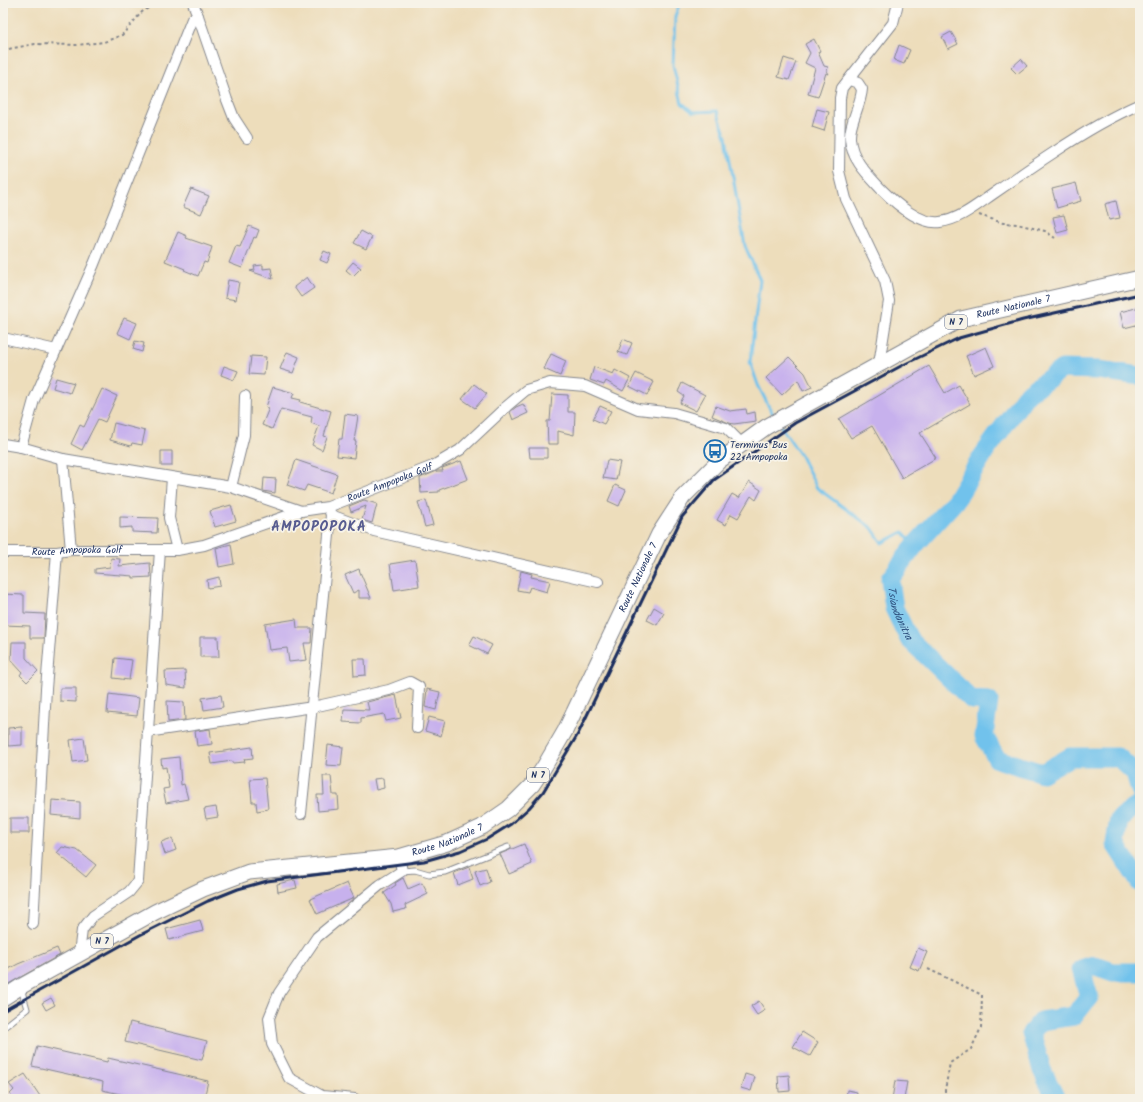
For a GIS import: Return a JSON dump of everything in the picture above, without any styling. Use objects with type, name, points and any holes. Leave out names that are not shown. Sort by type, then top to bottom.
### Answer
[{"type":"main road","name":"Route Nationale 7","points":[[3,998],[20,987],[155,912],[203,889],[249,872],[401,864],[482,827],[508,809],[532,785],[544,767],[566,731],[659,534],[683,497],[719,462],[766,427],[961,318],[1140,278]]},
{"type":"street","points":[[193,3],[234,118],[247,138]]},
{"type":"street","points":[[879,364],[890,301],[885,281],[846,199],[839,171],[840,98],[842,88],[850,80],[893,23],[898,3]]},
{"type":"street","points":[[21,447],[34,400],[94,264],[192,19],[198,16]]},
{"type":"street","points":[[850,80],[858,83],[862,89],[862,98],[849,137],[852,150],[863,170],[894,200],[922,221],[939,222],[950,219],[967,211],[1054,152],[1121,112],[1140,104]]},
{"type":"street","points":[[3,338],[56,350]]},
{"type":"street","name":"Route Ampopoka Golf","points":[[3,552],[57,552],[71,550],[177,550],[204,545],[301,511],[330,511],[433,466],[460,450],[526,390],[550,383],[585,386],[638,409],[674,413],[726,428],[742,444]]},
{"type":"street","points":[[231,487],[244,435],[245,396]]},
{"type":"street","points":[[3,444],[21,447],[63,459],[231,487],[301,511]]},
{"type":"street","points":[[63,459],[71,550]]},
{"type":"street","points":[[172,478],[169,518],[177,550]]},
{"type":"street","points":[[301,814],[330,511],[374,530],[598,582]]},
{"type":"street","points":[[79,954],[82,930],[93,916],[129,892],[138,881],[160,550]]},
{"type":"street","points":[[33,924],[46,689],[57,552]]},
{"type":"street","points":[[147,732],[312,707],[389,690],[410,682],[419,687],[417,728]]},
{"type":"street","points":[[355,1099],[322,1096],[289,1078],[272,1044],[269,1018],[280,993],[317,937],[380,885],[401,864]]},
{"type":"lane","points":[[401,864],[429,874],[445,872],[508,847]]},
{"type":"lane","points":[[3,1028],[27,1010],[20,987]]},
{"type":"path","points":[[3,50],[35,44],[77,45],[104,42],[122,35],[142,12],[156,3]]},
{"type":"path","points":[[967,211],[1003,222],[1044,231],[1055,238]]},
{"type":"path","points":[[928,969],[982,995],[981,1028],[971,1049],[950,1063],[945,1090],[945,1099]]},
{"type":"building","points":[[951,32],[958,44],[948,49],[942,37]]},
{"type":"building","points":[[814,39],[820,51],[818,52],[824,66],[828,67],[827,71],[829,74],[826,73],[818,97],[808,94],[815,68],[805,63],[810,53],[805,44]]},
{"type":"building","points":[[899,45],[910,50],[904,64],[894,60]]},
{"type":"building","points":[[784,58],[796,62],[789,80],[778,77]]},
{"type":"building","points":[[1021,59],[1027,66],[1017,74],[1011,68]]},
{"type":"building","points":[[817,109],[829,112],[824,131],[812,127]]},
{"type":"building","points":[[1076,183],[1081,201],[1057,208],[1052,189]]},
{"type":"building","points":[[191,189],[209,196],[201,214],[183,207]]},
{"type":"building","points":[[1116,201],[1120,218],[1109,220],[1105,204]]},
{"type":"building","points":[[1064,215],[1068,230],[1057,233],[1053,217]]},
{"type":"building","points":[[249,226],[259,230],[256,238],[254,237],[242,268],[229,263],[236,246],[240,247]]},
{"type":"building","points":[[361,231],[372,237],[366,249],[354,243]]},
{"type":"building","points":[[178,232],[187,236],[186,238],[212,247],[207,263],[204,262],[198,276],[165,261]]},
{"type":"building","points":[[324,251],[331,254],[327,263],[320,260]]},
{"type":"building","points":[[353,262],[361,268],[353,276],[346,270]]},
{"type":"building","points":[[263,265],[263,269],[271,268],[273,279],[250,271],[255,270],[254,266]]},
{"type":"building","points":[[307,277],[314,288],[301,297],[294,287]]},
{"type":"building","points":[[228,280],[239,282],[236,300],[225,298]]},
{"type":"building","points":[[1140,307],[1140,324],[1124,328],[1120,312]]},
{"type":"building","points":[[124,318],[137,323],[130,339],[117,333]]},
{"type":"building","points":[[623,339],[632,343],[627,355],[618,352]]},
{"type":"building","points":[[135,341],[144,343],[142,352],[133,349]]},
{"type":"building","points":[[986,347],[994,366],[974,375],[966,356]]},
{"type":"building","points":[[287,352],[299,357],[293,373],[280,369]]},
{"type":"building","points":[[551,354],[566,361],[560,376],[544,369]]},
{"type":"building","points":[[251,356],[266,357],[264,375],[249,374]]},
{"type":"building","points":[[789,357],[805,373],[812,387],[803,391],[798,380],[782,395],[766,378]]},
{"type":"building","points":[[224,366],[238,371],[234,380],[221,375]]},
{"type":"building","points":[[929,366],[945,393],[959,385],[970,404],[920,433],[936,458],[902,478],[872,426],[851,438],[839,419]]},
{"type":"building","points":[[594,367],[613,374],[615,370],[630,378],[623,391],[606,381],[604,385],[590,380]]},
{"type":"building","points":[[636,373],[654,382],[647,395],[629,386]]},
{"type":"building","points":[[56,378],[74,383],[70,393],[53,388]]},
{"type":"building","points":[[682,383],[705,395],[696,411],[680,403],[684,396],[678,392]]},
{"type":"building","points":[[474,384],[487,394],[475,408],[462,399]]},
{"type":"building","points":[[273,387],[294,393],[292,398],[301,400],[300,402],[331,411],[324,436],[327,437],[322,450],[312,445],[319,426],[311,423],[312,417],[281,409],[272,429],[262,425],[269,408],[266,407]]},
{"type":"building","points":[[102,389],[117,396],[105,422],[98,419],[82,450],[71,444],[80,425],[84,427]]},
{"type":"building","points":[[552,394],[568,395],[568,412],[575,412],[574,435],[558,431],[558,444],[548,444],[547,421],[550,421]]},
{"type":"building","points":[[523,404],[528,413],[513,420],[510,412]]},
{"type":"building","points":[[600,406],[611,411],[604,424],[593,419]]},
{"type":"building","points":[[716,406],[730,411],[746,409],[747,414],[755,412],[756,421],[734,424],[729,423],[712,416]]},
{"type":"building","points":[[345,414],[358,416],[354,441],[356,441],[354,458],[337,456],[339,439],[342,439]]},
{"type":"building","points":[[114,423],[145,431],[142,445],[132,443],[131,446],[110,440]]},
{"type":"building","points":[[529,448],[547,448],[547,458],[530,458]]},
{"type":"building","points":[[161,451],[172,451],[172,466],[161,466]]},
{"type":"building","points":[[296,460],[337,474],[331,493],[307,485],[304,491],[287,485]]},
{"type":"building","points":[[607,460],[620,462],[616,480],[603,478]]},
{"type":"building","points":[[461,461],[468,479],[439,490],[439,492],[421,493],[420,478],[437,471],[443,471],[442,468]]},
{"type":"building","points":[[264,478],[276,479],[275,493],[263,491]]},
{"type":"building","points":[[749,482],[761,490],[756,500],[751,496],[738,518],[731,514],[726,525],[717,520],[732,494],[739,498]]},
{"type":"building","points":[[615,485],[626,490],[619,506],[608,501]]},
{"type":"building","points":[[364,500],[377,504],[372,523],[362,520],[366,506],[351,512],[349,506]]},
{"type":"building","points":[[426,500],[433,525],[425,527],[418,502]]},
{"type":"building","points":[[231,505],[236,521],[215,527],[210,511]]},
{"type":"building","points":[[120,517],[158,518],[157,533],[132,532],[132,527],[120,528]]},
{"type":"building","points":[[231,544],[234,564],[219,567],[216,548]]},
{"type":"building","points":[[111,558],[120,559],[119,566],[150,563],[151,577],[133,578],[133,576],[95,573],[95,569],[110,567]]},
{"type":"building","points":[[415,560],[419,586],[394,590],[390,564]]},
{"type":"building","points":[[359,569],[371,598],[359,598],[359,590],[353,593],[345,575]]},
{"type":"building","points":[[521,571],[532,574],[531,577],[550,581],[547,592],[530,587],[528,592],[517,590]]},
{"type":"building","points":[[219,577],[220,586],[208,588],[207,580]]},
{"type":"building","points":[[3,594],[24,595],[24,613],[45,614],[44,638],[30,638],[30,626],[3,625]]},
{"type":"building","points":[[654,607],[664,613],[657,625],[647,620]]},
{"type":"building","points":[[296,619],[297,628],[312,628],[311,643],[304,643],[307,660],[289,662],[287,648],[269,650],[265,624]]},
{"type":"building","points":[[474,636],[492,645],[487,654],[469,645]]},
{"type":"building","points":[[200,637],[218,637],[219,657],[200,657]]},
{"type":"building","points":[[12,642],[26,642],[26,658],[38,671],[27,682],[20,675],[22,672],[11,660]]},
{"type":"building","points":[[115,658],[132,660],[129,680],[113,678]]},
{"type":"building","points":[[353,659],[365,659],[366,675],[354,676]]},
{"type":"building","points":[[185,670],[186,688],[166,685],[165,671]]},
{"type":"building","points":[[60,688],[76,688],[76,702],[60,701]]},
{"type":"building","points":[[427,689],[440,692],[436,710],[425,707]]},
{"type":"building","points":[[109,694],[139,698],[137,716],[107,713]]},
{"type":"building","points":[[221,695],[223,707],[204,710],[202,698]]},
{"type":"building","points":[[396,695],[401,718],[386,721],[384,714],[361,718],[361,723],[343,722],[344,709],[369,710],[367,702]]},
{"type":"building","points":[[167,701],[184,702],[185,720],[168,722]]},
{"type":"building","points":[[429,717],[445,721],[441,736],[425,731]]},
{"type":"building","points":[[22,727],[22,745],[8,746],[8,728]]},
{"type":"building","points":[[210,729],[212,744],[197,746],[195,731]]},
{"type":"building","points":[[84,738],[87,760],[73,762],[70,740]]},
{"type":"building","points":[[328,745],[343,747],[341,766],[326,765]]},
{"type":"building","points":[[252,747],[253,758],[244,759],[245,762],[232,763],[232,761],[212,764],[210,753]]},
{"type":"building","points":[[179,757],[181,785],[184,784],[188,799],[166,803],[163,789],[169,788],[166,767],[162,768],[161,759]]},
{"type":"building","points":[[323,776],[331,776],[333,795],[338,795],[339,809],[318,811],[317,795],[324,795]]},
{"type":"building","points":[[265,778],[268,809],[257,811],[256,802],[252,802],[250,779]]},
{"type":"building","points":[[383,778],[384,788],[376,790],[374,779]]},
{"type":"building","points":[[52,800],[80,802],[80,818],[51,815]]},
{"type":"building","points":[[216,807],[218,817],[206,819],[204,809]]},
{"type":"building","points":[[10,818],[29,818],[29,833],[10,833]]},
{"type":"building","points":[[172,838],[176,850],[165,854],[161,842]]},
{"type":"building","points":[[524,844],[532,864],[509,874],[500,854]]},
{"type":"building","points":[[62,847],[77,850],[96,865],[86,877],[57,853]]},
{"type":"building","points":[[469,867],[473,879],[458,885],[454,873]]},
{"type":"building","points":[[486,868],[490,882],[480,886],[475,871]]},
{"type":"building","points":[[403,878],[408,889],[422,883],[428,894],[405,905],[406,909],[393,912],[391,904],[384,893]]},
{"type":"building","points":[[295,880],[297,888],[278,892],[277,884]]},
{"type":"building","points":[[347,883],[354,898],[317,914],[310,899]]},
{"type":"building","points":[[200,920],[203,931],[169,940],[166,929]]},
{"type":"building","points":[[57,948],[60,955],[3,987],[3,972],[18,964]]},
{"type":"building","points":[[918,948],[927,952],[919,971],[910,967]]},
{"type":"building","points":[[51,998],[55,1005],[46,1010],[42,1003]]},
{"type":"building","points":[[759,1001],[765,1010],[757,1015],[751,1006]]},
{"type":"building","points":[[130,1022],[207,1041],[202,1060],[125,1042]]},
{"type":"building","points":[[802,1032],[818,1042],[810,1056],[793,1047]]},
{"type":"building","points":[[37,1046],[107,1062],[108,1058],[208,1081],[204,1099],[143,1099],[102,1090],[103,1082],[32,1066]]},
{"type":"building","points":[[25,1074],[42,1099],[13,1099],[10,1094],[14,1090],[9,1084]]},
{"type":"building","points":[[745,1074],[755,1077],[751,1091],[741,1088]]},
{"type":"building","points":[[789,1075],[790,1091],[779,1092],[778,1076]]},
{"type":"building","points":[[895,1081],[907,1082],[904,1099],[892,1099]]},
{"type":"building","points":[[847,1090],[857,1092],[856,1099],[846,1099]]},
{"type":"waterway","points":[[680,3],[675,16],[673,65],[682,103],[693,112],[717,111],[726,137],[745,246],[760,280],[750,362],[758,385],[775,417]]},
{"type":"waterway","name":"Tsiandanitra","points":[[1140,376],[1098,370],[1062,369],[1026,395],[983,455],[955,501],[915,545],[890,579],[894,608],[909,639],[972,700],[989,701],[984,736],[997,759],[1042,773],[1070,757],[1118,757],[1135,773],[1140,790]]},
{"type":"waterway","points":[[780,425],[801,456],[817,488],[872,528],[882,543],[903,532],[915,545]]},
{"type":"waterway","name":"Tsiandanitra","points":[[1140,803],[1119,819],[1115,844],[1140,883]]},
{"type":"waterway","name":"Tsiandanitra","points":[[1056,1099],[1042,1070],[1031,1033],[1041,1021],[1074,1016],[1089,997],[1081,969],[1093,965],[1113,972],[1140,972]]},
{"type":"railway","points":[[3,1011],[140,935],[208,901],[238,889],[267,881],[424,861],[460,851],[487,839],[511,824],[529,808],[543,792],[578,734],[682,517],[714,480],[795,423],[901,366],[959,338],[1023,320],[1140,294]]},
{"type":"place","name":"Terminus Bus 22 Ampopoka","points":[[715,451]]},
{"type":"district","name":"AMPOPOPOKA","points":[[319,527]]}]
